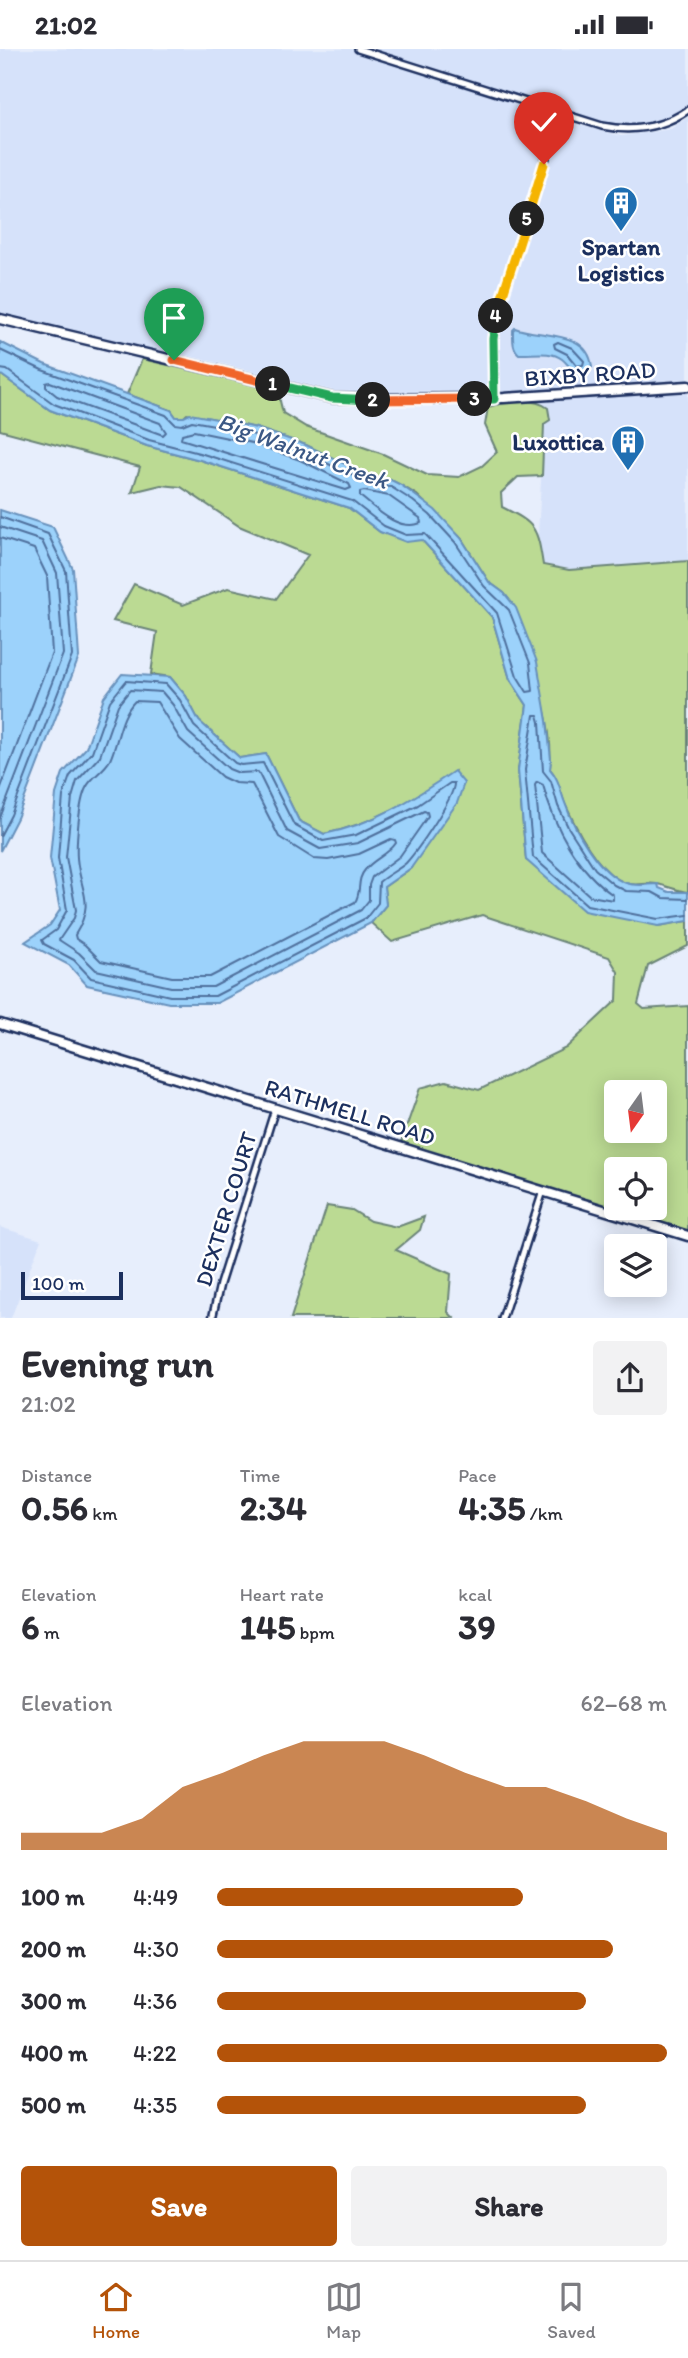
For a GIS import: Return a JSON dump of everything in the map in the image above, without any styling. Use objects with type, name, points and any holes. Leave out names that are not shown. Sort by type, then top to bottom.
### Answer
[{"type":"street","points":[[358,49],[602,126],[629,129],[669,121],[688,110]]},
{"type":"street","points":[[494,399],[493,339],[496,315],[560,113]]},
{"type":"street","name":"BIXBY ROAD","points":[[0,319],[332,398],[494,399],[688,386]]},
{"type":"street","name":"RATHMELL ROAD","points":[[0,1024],[688,1236]]},
{"type":"street","name":"DEXTER COURT","points":[[212,1318],[220,1284],[275,1109]]},
{"type":"street","points":[[502,1318],[542,1191]]},
{"type":"shaded area","points":[[0,49],[688,49],[688,110],[656,125],[616,129],[561,113],[494,326],[494,399],[351,399],[0,319]]},
{"type":"shaded area","points":[[688,117],[688,561],[569,570],[543,565],[538,536],[544,424],[529,401],[501,404],[499,333],[563,121],[621,136],[671,129]]},
{"type":"shaded area","points":[[0,1227],[41,1240],[11,1318],[0,1318]]},
{"type":"green space","points":[[142,359],[281,391],[283,413],[306,427],[383,454],[427,475],[459,477],[482,466],[497,452],[485,425],[488,407],[527,401],[548,408],[550,420],[544,424],[542,476],[518,477],[501,493],[502,507],[522,518],[533,528],[539,542],[543,565],[569,570],[688,561],[688,892],[657,884],[625,883],[615,878],[590,851],[550,769],[544,709],[514,606],[504,593],[489,582],[461,538],[417,495],[391,480],[376,479],[306,445],[222,420],[187,414],[184,417],[176,417],[171,410],[127,394]]},
{"type":"green space","points":[[0,374],[50,410],[147,446],[200,460],[349,508],[380,532],[422,540],[492,617],[510,679],[527,705],[518,770],[526,860],[658,926],[688,921],[688,946],[648,966],[638,1004],[644,1009],[688,1006],[688,1233],[645,1220],[667,1220],[667,1157],[604,1157],[604,1207],[400,1145],[420,1088],[446,1081],[479,1090],[566,1048],[617,1000],[618,972],[609,957],[482,915],[392,942],[371,923],[386,905],[384,887],[411,868],[454,772],[408,801],[342,830],[324,834],[299,821],[266,754],[240,758],[199,721],[186,696],[170,677],[151,674],[157,632],[113,621],[134,584],[183,605],[228,588],[276,599],[308,555],[239,526],[181,487],[161,485],[132,492],[140,467],[0,430]]},
{"type":"green space","points":[[327,1206],[352,1210],[370,1221],[397,1227],[424,1217],[420,1230],[396,1250],[451,1274],[448,1312],[454,1318],[291,1318]]},
{"type":"water","points":[[515,328],[561,337],[582,346],[589,355],[592,367],[584,373],[575,373],[557,356],[519,354],[513,343]]},
{"type":"water","name":"Big Walnut Creek","points":[[0,342],[44,364],[171,410],[176,417],[190,414],[222,420],[306,445],[376,479],[391,480],[401,485],[435,510],[461,538],[489,582],[504,593],[516,608],[537,662],[547,721],[550,769],[581,837],[597,861],[616,878],[634,885],[658,884],[659,888],[669,892],[688,892],[688,921],[658,926],[584,911],[526,860],[518,770],[527,705],[510,679],[492,617],[422,540],[406,542],[380,532],[349,508],[200,460],[147,446],[50,410],[0,374]]},
{"type":"water","points":[[0,510],[53,527],[73,569],[79,657],[17,818],[0,851]]},
{"type":"water","points":[[122,674],[170,677],[186,696],[199,721],[240,758],[266,754],[299,821],[324,834],[375,817],[408,801],[454,771],[464,783],[457,803],[411,868],[384,887],[386,905],[371,923],[217,1003],[169,1003],[87,985],[69,965],[25,942],[50,925],[60,910],[50,858],[56,794],[63,773],[86,748],[104,697]]},
{"type":"place","name":"Spartan Logistics","points":[[621,233]]},
{"type":"place","name":"Luxottica","points":[[628,472]]},
{"type":"route","points":[[174,360],[332,398],[494,399],[493,339],[496,315],[544,164]]}]
